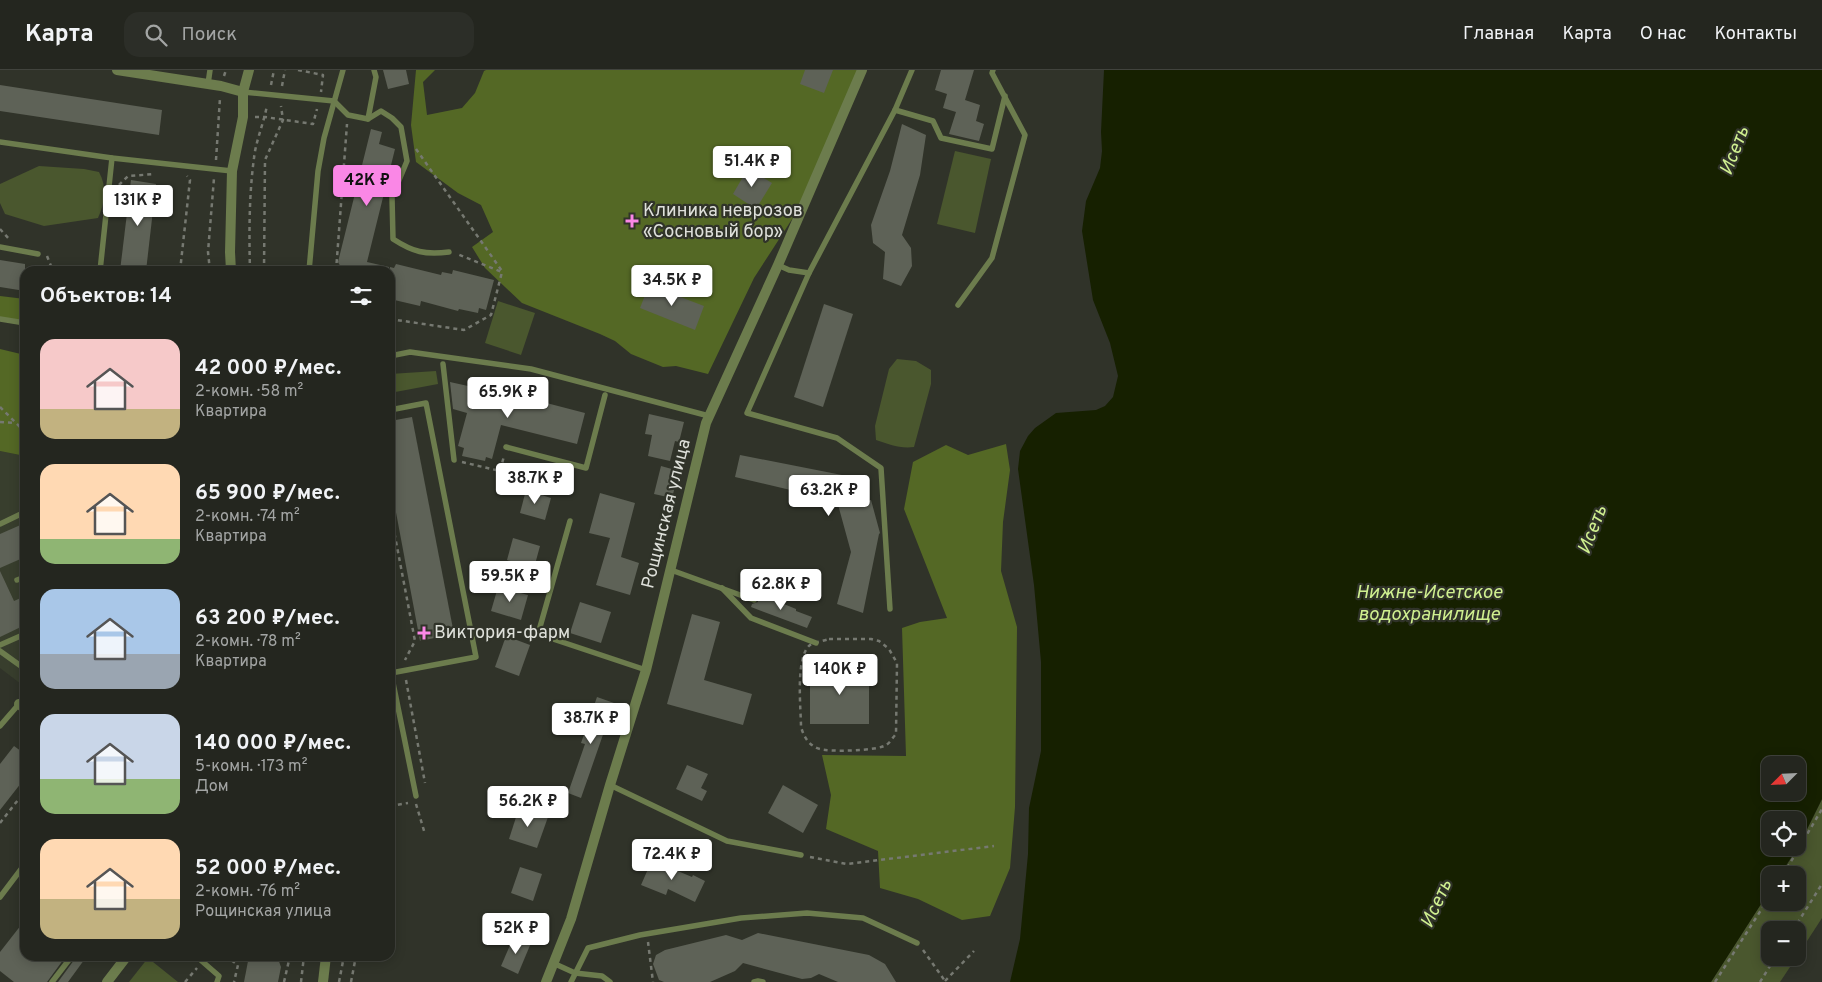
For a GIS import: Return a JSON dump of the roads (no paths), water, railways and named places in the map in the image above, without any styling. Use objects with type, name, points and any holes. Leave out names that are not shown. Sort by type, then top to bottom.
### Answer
[{"type":"street","points":[[117,70],[161,74],[243,92]]},
{"type":"street","points":[[231,266],[230,252],[232,172],[243,118],[243,92],[249,70]]},
{"type":"street","name":"Рощинская улица","points":[[546,982],[571,918],[646,670],[709,416],[778,265],[862,70]]},
{"type":"street","points":[[107,982],[123,961]]},
{"type":"street","points":[[323,982],[325,961]]},
{"type":"lane","points":[[208,84],[210,70]]},
{"type":"lane","points":[[309,266],[318,171],[324,138],[343,70]]},
{"type":"lane","points":[[368,119],[376,77],[374,70]]},
{"type":"lane","points":[[890,609],[882,468],[837,438],[747,413],[809,273],[895,110],[912,70]]},
{"type":"lane","points":[[958,305],[992,258],[1025,135],[992,73],[993,70]]},
{"type":"lane","points":[[243,92],[268,96],[279,95],[319,101],[334,101],[348,115],[368,119],[381,112],[392,118],[401,127],[407,161],[392,197],[393,239],[406,248],[431,254],[449,252]]},
{"type":"lane","points":[[895,110],[933,121],[941,138],[992,148],[1005,96]]},
{"type":"lane","points":[[0,142],[112,158],[232,172]]},
{"type":"lane","points":[[101,266],[112,158]]},
{"type":"lane","points":[[0,247],[38,254]]},
{"type":"lane","points":[[778,265],[789,270],[809,273]]},
{"type":"lane","points":[[0,319],[20,322]]},
{"type":"lane","points":[[395,355],[410,352],[531,369],[709,416]]},
{"type":"lane","points":[[443,364],[454,460]]},
{"type":"lane","points":[[506,447],[586,468],[604,395]]},
{"type":"lane","points":[[395,409],[426,402],[476,657],[395,670]]},
{"type":"lane","points":[[0,524],[20,514]]},
{"type":"lane","points":[[570,521],[538,634],[646,670]]},
{"type":"lane","points":[[671,570],[754,600]]},
{"type":"lane","points":[[722,588],[751,618],[816,642]]},
{"type":"lane","points":[[0,645],[20,636]]},
{"type":"lane","points":[[0,651],[20,665]]},
{"type":"lane","points":[[395,690],[416,796]]},
{"type":"lane","points":[[0,726],[20,709]]},
{"type":"lane","points":[[610,785],[727,841],[801,855]]},
{"type":"lane","points":[[0,897],[20,871]]},
{"type":"lane","points":[[572,982],[588,948],[647,933],[741,918],[807,913],[863,918],[917,942]]},
{"type":"lane","points":[[52,982],[68,961]]},
{"type":"lane","points":[[201,961],[219,976],[217,982]]},
{"type":"lane","points":[[553,963],[575,973],[602,976],[610,982]]},
{"type":"lane","points":[[754,982],[763,982]]},
{"type":"water","name":"Нижне-Исетское водохранилище","points":[[1104,70],[1822,70],[1822,799],[1806,831],[1806,811],[1761,811],[1761,856],[1792,856],[1786,866],[1761,866],[1761,904],[1711,982],[1010,982],[1020,939],[1028,854],[1029,808],[1041,751],[1041,662],[1034,585],[1018,469],[1020,451],[1035,428],[1056,413],[1096,410],[1105,406],[1113,397],[1118,376],[1110,343],[1093,300],[1082,231],[1086,201],[1100,168]]},
{"type":"place","name":"Клиника неврозов «Сосновый бор»","points":[[632,221]]},
{"type":"place","name":"Виктория-фарм","points":[[424,633]]},
{"type":"water label","name":"Исеть","points":[[1735,151]]},
{"type":"water label","name":"Исеть","points":[[1593,530]]},
{"type":"water label","name":"Исеть","points":[[1437,904]]}]
